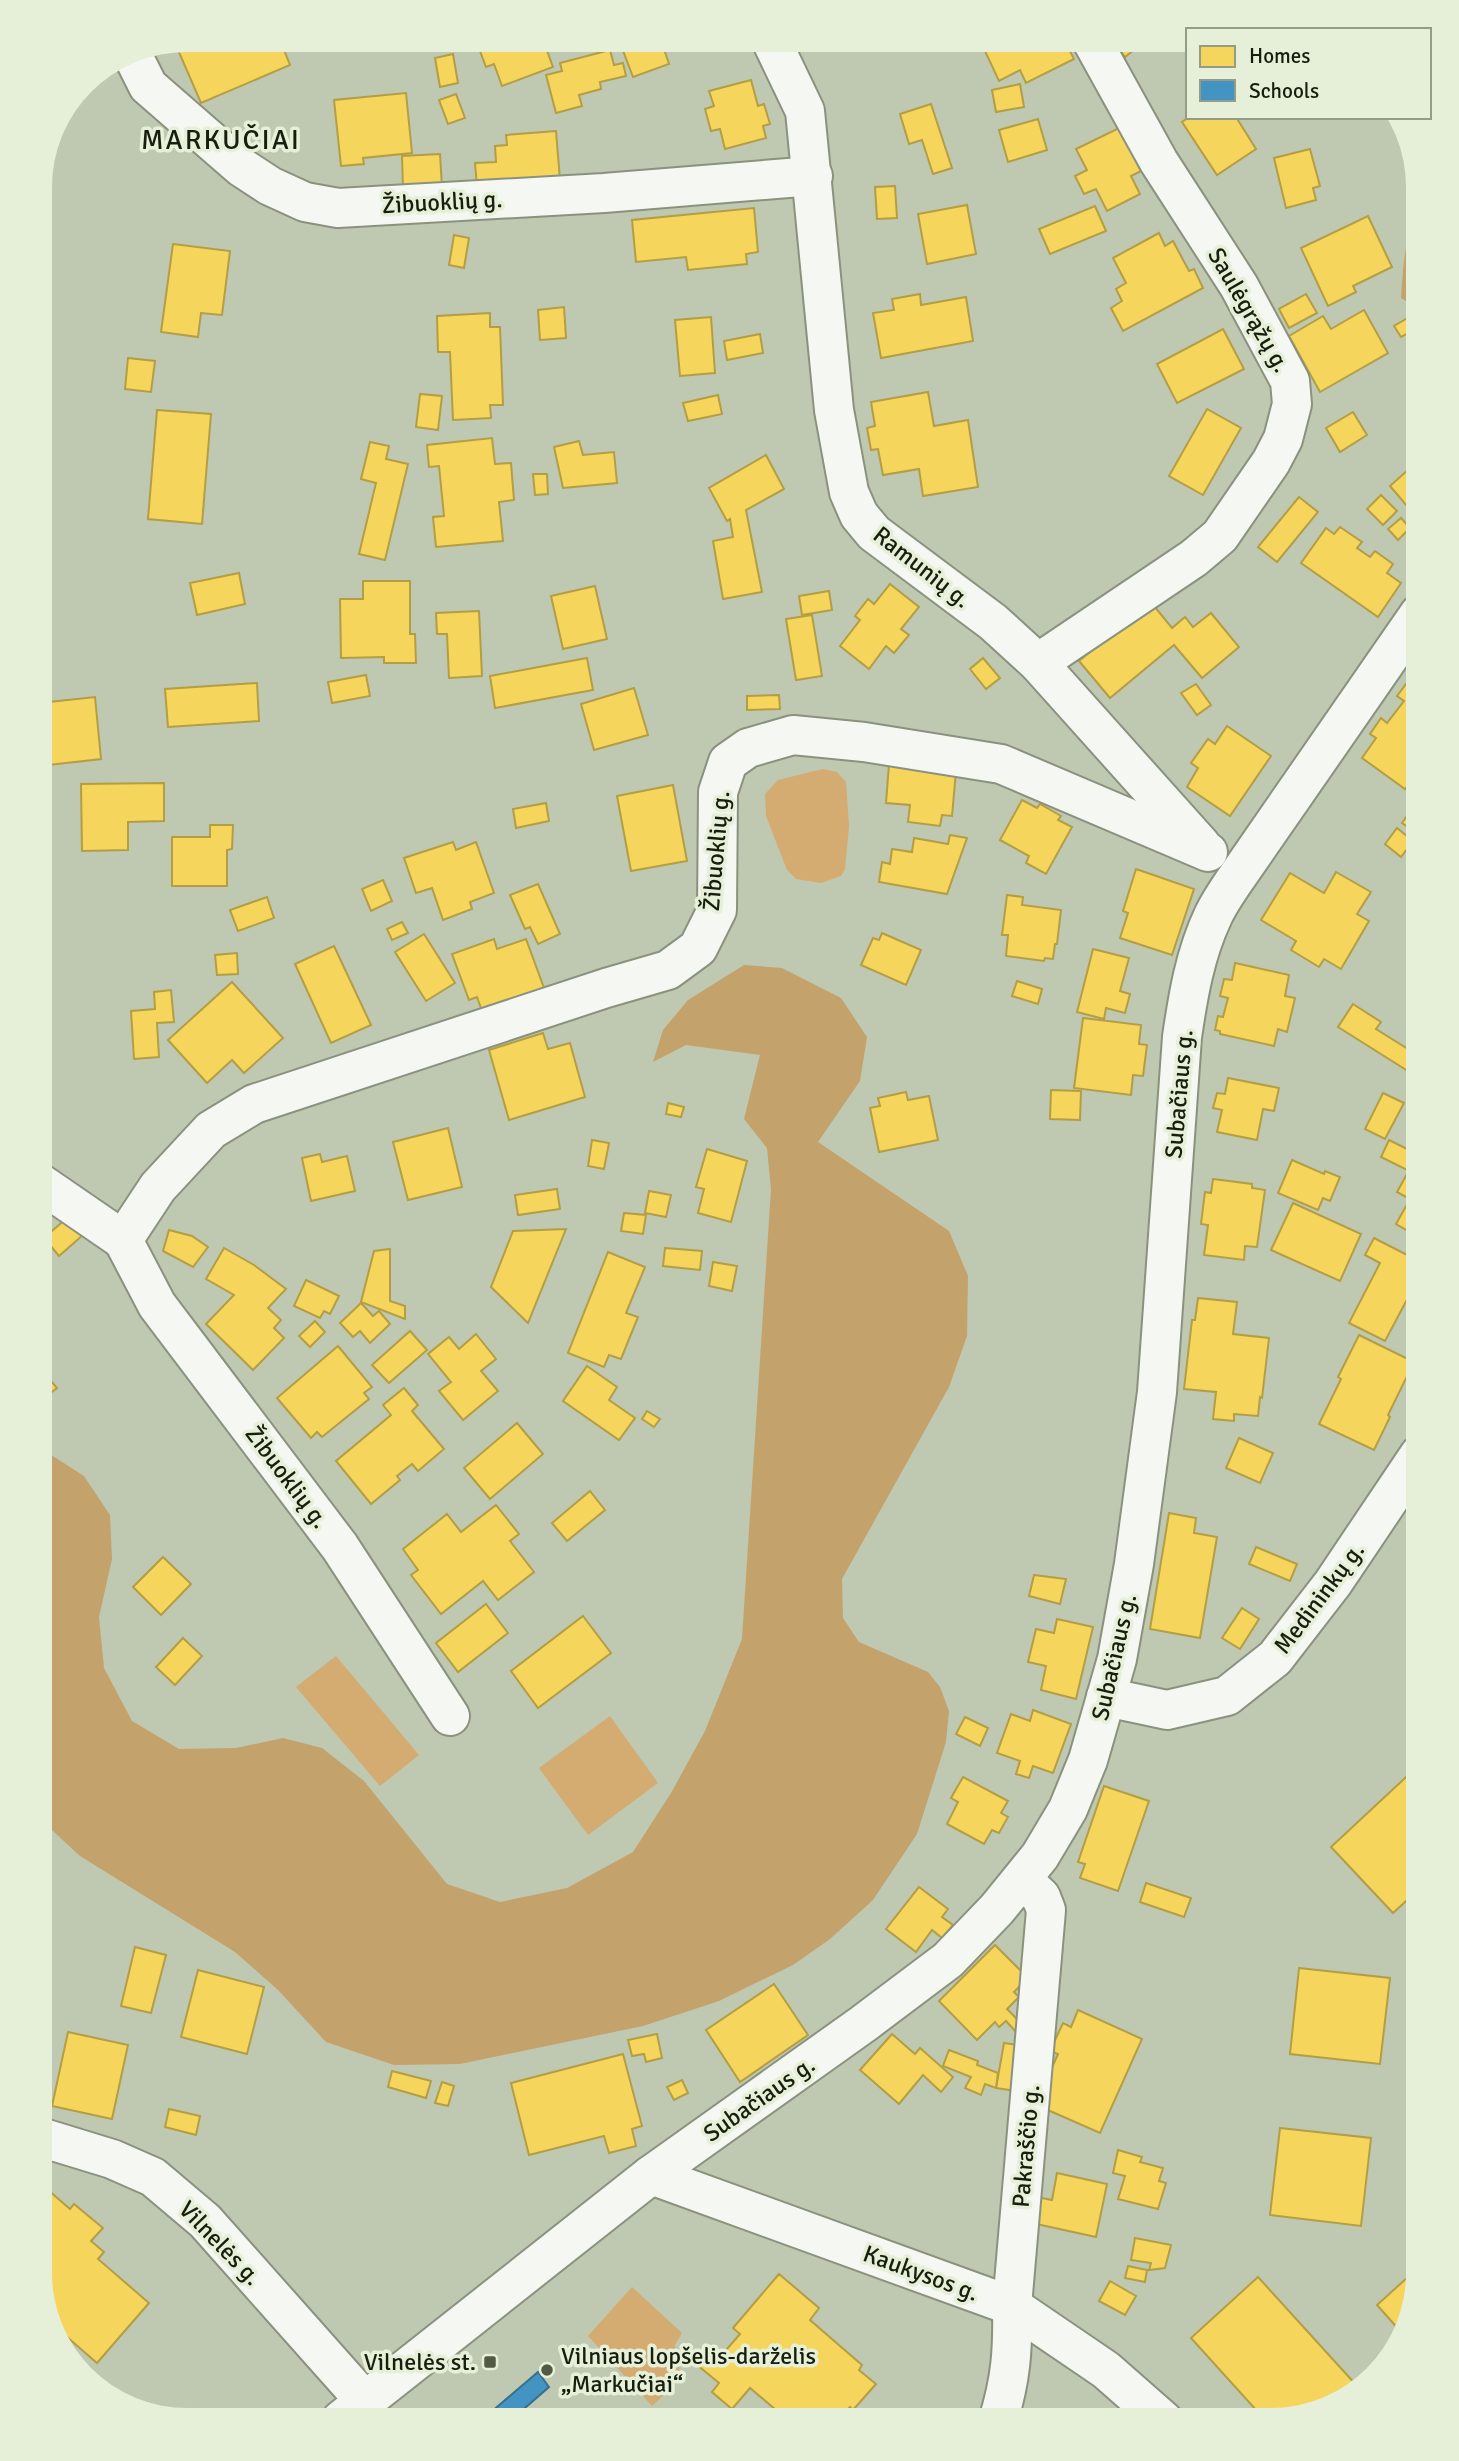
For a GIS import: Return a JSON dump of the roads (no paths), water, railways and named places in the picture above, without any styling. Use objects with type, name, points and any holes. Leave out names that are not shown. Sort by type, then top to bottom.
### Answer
[{"type":"street","name":"Ramunių g.","points":[[777,53],[805,111],[834,410],[849,492],[859,514],[874,533],[993,622],[1038,663],[1208,852],[1239,874]]},
{"type":"street","name":"Saulėgrąžų g.","points":[[1038,663],[1194,558],[1220,536],[1271,462],[1283,439],[1292,404],[1290,381],[1239,286],[1159,162],[1099,53]]},
{"type":"street","name":"Žibuoklių g.","points":[[136,63],[148,86],[241,167],[270,186],[305,202],[338,208],[813,176]]},
{"type":"street","name":"Subačiaus g.","points":[[357,2408],[651,2175],[948,1960],[1022,1880],[1068,1809],[1088,1760],[1116,1659],[1147,1479],[1157,1392],[1182,1037],[1190,988],[1213,916],[1239,874],[1406,633]]},
{"type":"street","name":"Žibuoklių g.","points":[[123,1240],[158,1187],[211,1130],[254,1104],[668,970],[698,948],[717,910],[718,792],[728,762],[748,748],[793,735],[864,741],[1001,764],[1208,852]]},
{"type":"street","name":"Žibuoklių g.","points":[[53,1191],[123,1240],[157,1305],[340,1547],[450,1716]]},
{"type":"street","name":"Medininkų g.","points":[[1106,1697],[1167,1710],[1227,1696],[1275,1658],[1333,1583],[1406,1474]]},
{"type":"street","name":"Pakraščio g.","points":[[1002,2408],[1013,2350],[1012,2306],[1046,1910],[1041,1897],[1022,1880]]},
{"type":"street","name":"Vilnelės g.","points":[[52,2141],[112,2159],[153,2177],[205,2221],[351,2408]]},
{"type":"street","name":"Kaukysos g.","points":[[651,2175],[1012,2306],[1106,2370],[1149,2408]]},
{"type":"place","name":"Vilnelės st.","points":[[490,2362]]},
{"type":"place","name":"Vilniaus lopšelis-darželis „Markučiai“","points":[[547,2370]]},
{"type":"district","name":"MARKUČIAI","points":[[221,139]]}]
